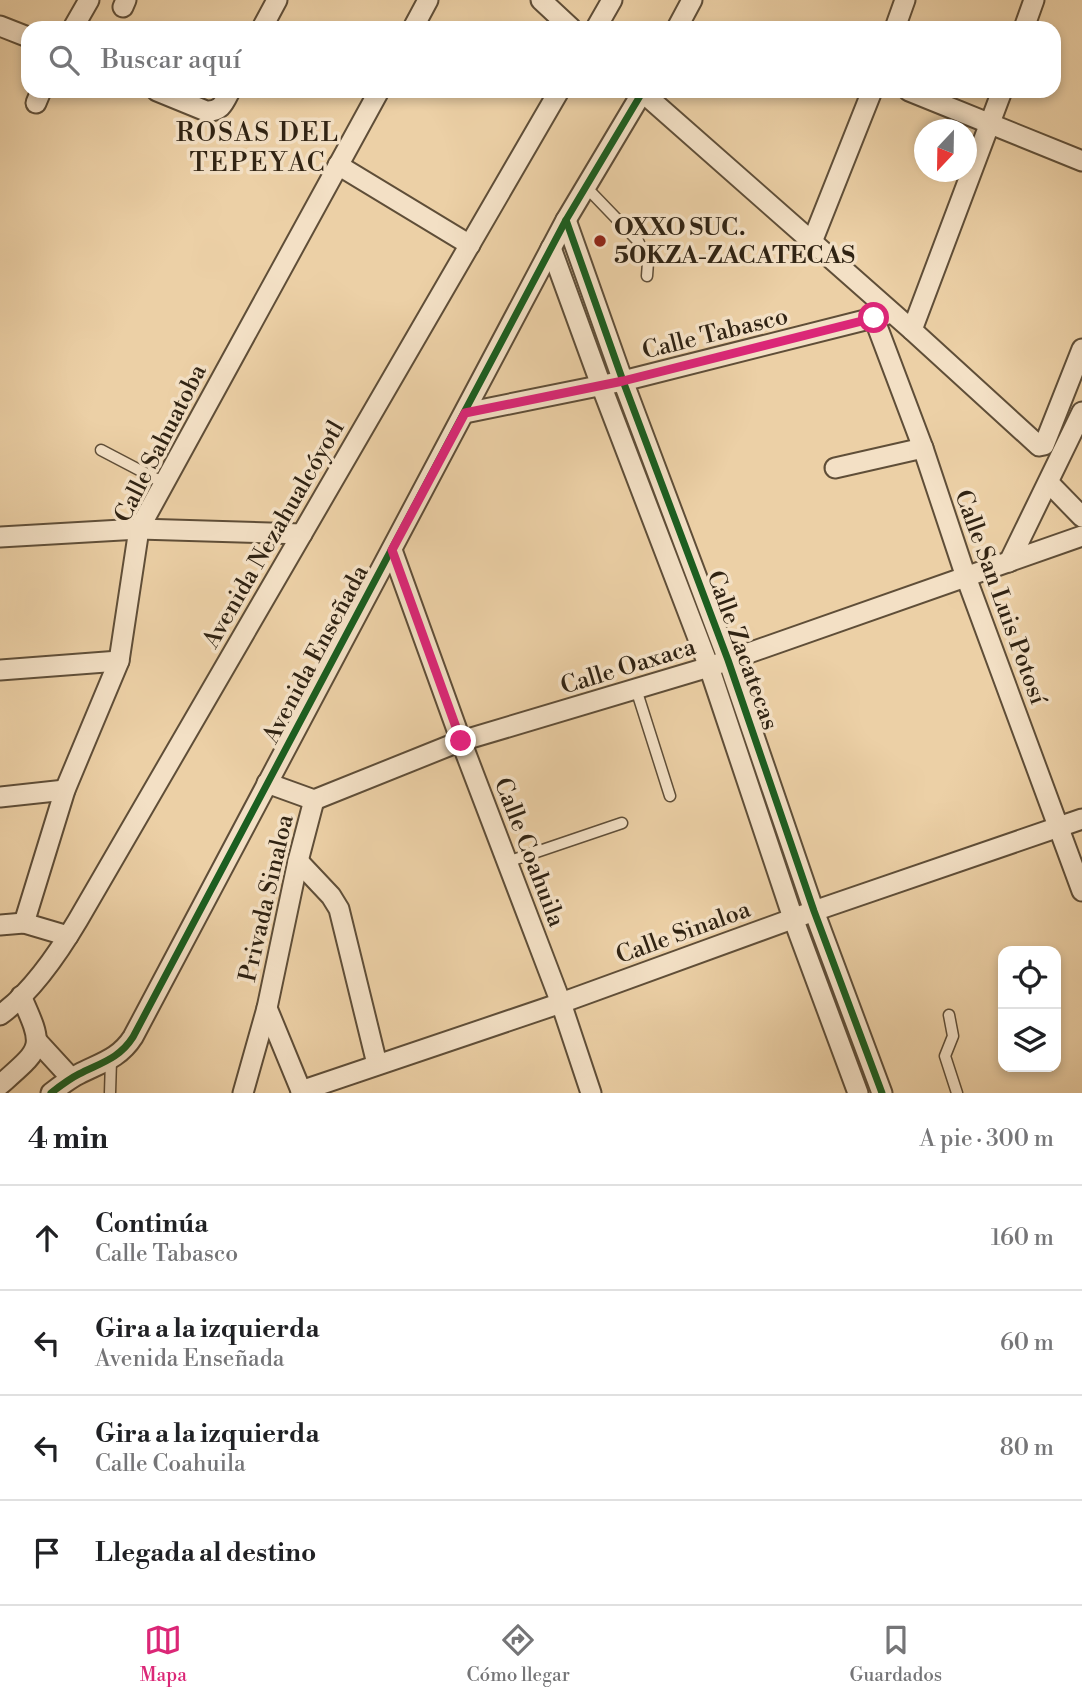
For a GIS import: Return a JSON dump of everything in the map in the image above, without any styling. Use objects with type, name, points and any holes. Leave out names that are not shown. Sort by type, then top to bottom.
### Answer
[{"type":"street","points":[[77,21],[89,0]]},
{"type":"street","points":[[266,21],[277,0]]},
{"type":"street","points":[[417,21],[428,0]]},
{"type":"street","points":[[541,0],[564,21]]},
{"type":"street","points":[[600,21],[612,0]]},
{"type":"street","points":[[681,21],[692,0]]},
{"type":"street","points":[[898,21],[905,0]]},
{"type":"street","points":[[1026,21],[1034,0]]},
{"type":"street","points":[[0,26],[21,34]]},
{"type":"street","points":[[174,98],[206,111],[217,110],[225,98]]},
{"type":"street","name":"Calle Sahuatoba","points":[[24,923],[65,790],[118,661],[139,529],[375,98]]},
{"type":"street","name":"Avenida Nezahualcóyotl","points":[[0,1015],[21,996],[68,936],[555,98]]},
{"type":"street","name":"Avenida Enseñada","points":[[51,1093],[71,1078],[111,1060],[121,1053],[133,1037],[566,220],[638,98]]},
{"type":"street","points":[[650,98],[812,242],[884,316],[912,330],[1039,446],[1043,447],[1082,349]]},
{"type":"street","points":[[812,242],[869,98]]},
{"type":"street","points":[[927,98],[1082,161]]},
{"type":"street","points":[[912,330],[1000,98]]},
{"type":"street","points":[[338,165],[470,245]]},
{"type":"street","name":"Calle Zacatecas","points":[[566,220],[719,664],[793,918],[858,1093]]},
{"type":"street","name":"Calle Zacatecas","points":[[551,248],[601,385],[719,664],[882,1093]]},
{"type":"street","name":"Calle Tabasco","points":[[465,413],[623,381],[884,316]]},
{"type":"street","name":"Calle San Luis Potosí","points":[[884,316],[923,448],[966,577],[1082,891]]},
{"type":"street","points":[[1009,562],[1082,412]]},
{"type":"street","points":[[835,468],[923,448]]},
{"type":"street","points":[[1049,484],[1082,517]]},
{"type":"street","points":[[0,537],[139,529],[302,534]]},
{"type":"street","name":"Calle Oaxaca","points":[[314,800],[461,741],[719,664],[1082,536]]},
{"type":"street","name":"Calle Coahuila","points":[[392,550],[592,1093]]},
{"type":"street","points":[[0,670],[118,661]]},
{"type":"street","points":[[267,783],[314,800]]},
{"type":"street","points":[[0,797],[65,790]]},
{"type":"street","name":"Privada Sinaloa","points":[[243,1093],[267,1008],[298,861],[314,800]]},
{"type":"street","name":"Calle Sinaloa","points":[[302,1092],[1082,819]]},
{"type":"street","points":[[298,861],[331,895],[339,909],[377,1064]]},
{"type":"street","points":[[0,925],[24,923],[68,936]]},
{"type":"street","points":[[0,1085],[29,1059],[37,1041],[36,1030],[21,996]]},
{"type":"street","points":[[267,1008],[302,1092]]},
{"type":"street","points":[[37,1041],[71,1078]]},
{"type":"lane","points":[[586,187],[638,241],[648,262],[647,276]]},
{"type":"lane","points":[[101,450],[164,483]]},
{"type":"lane","points":[[636,689],[670,796]]},
{"type":"lane","points":[[507,862],[622,823]]},
{"type":"lane","points":[[949,1015],[953,1037],[945,1056],[957,1093]]},
{"type":"lane","points":[[110,1093],[111,1060]]},
{"type":"cycle path","points":[[51,1093],[75,1076],[122,1051],[133,1037],[566,220],[639,98]]},
{"type":"cycle path","points":[[566,220],[623,381],[728,660],[814,911],[882,1093]]},
{"type":"place","name":"OXXO SUC. 50KZA-ZACATECAS","points":[[600,241]]},
{"type":"district","name":"ROSAS DEL TEPEYAC","points":[[258,147]]},
{"type":"route","points":[[461,741],[392,550],[465,413],[623,381],[874,318]]}]
